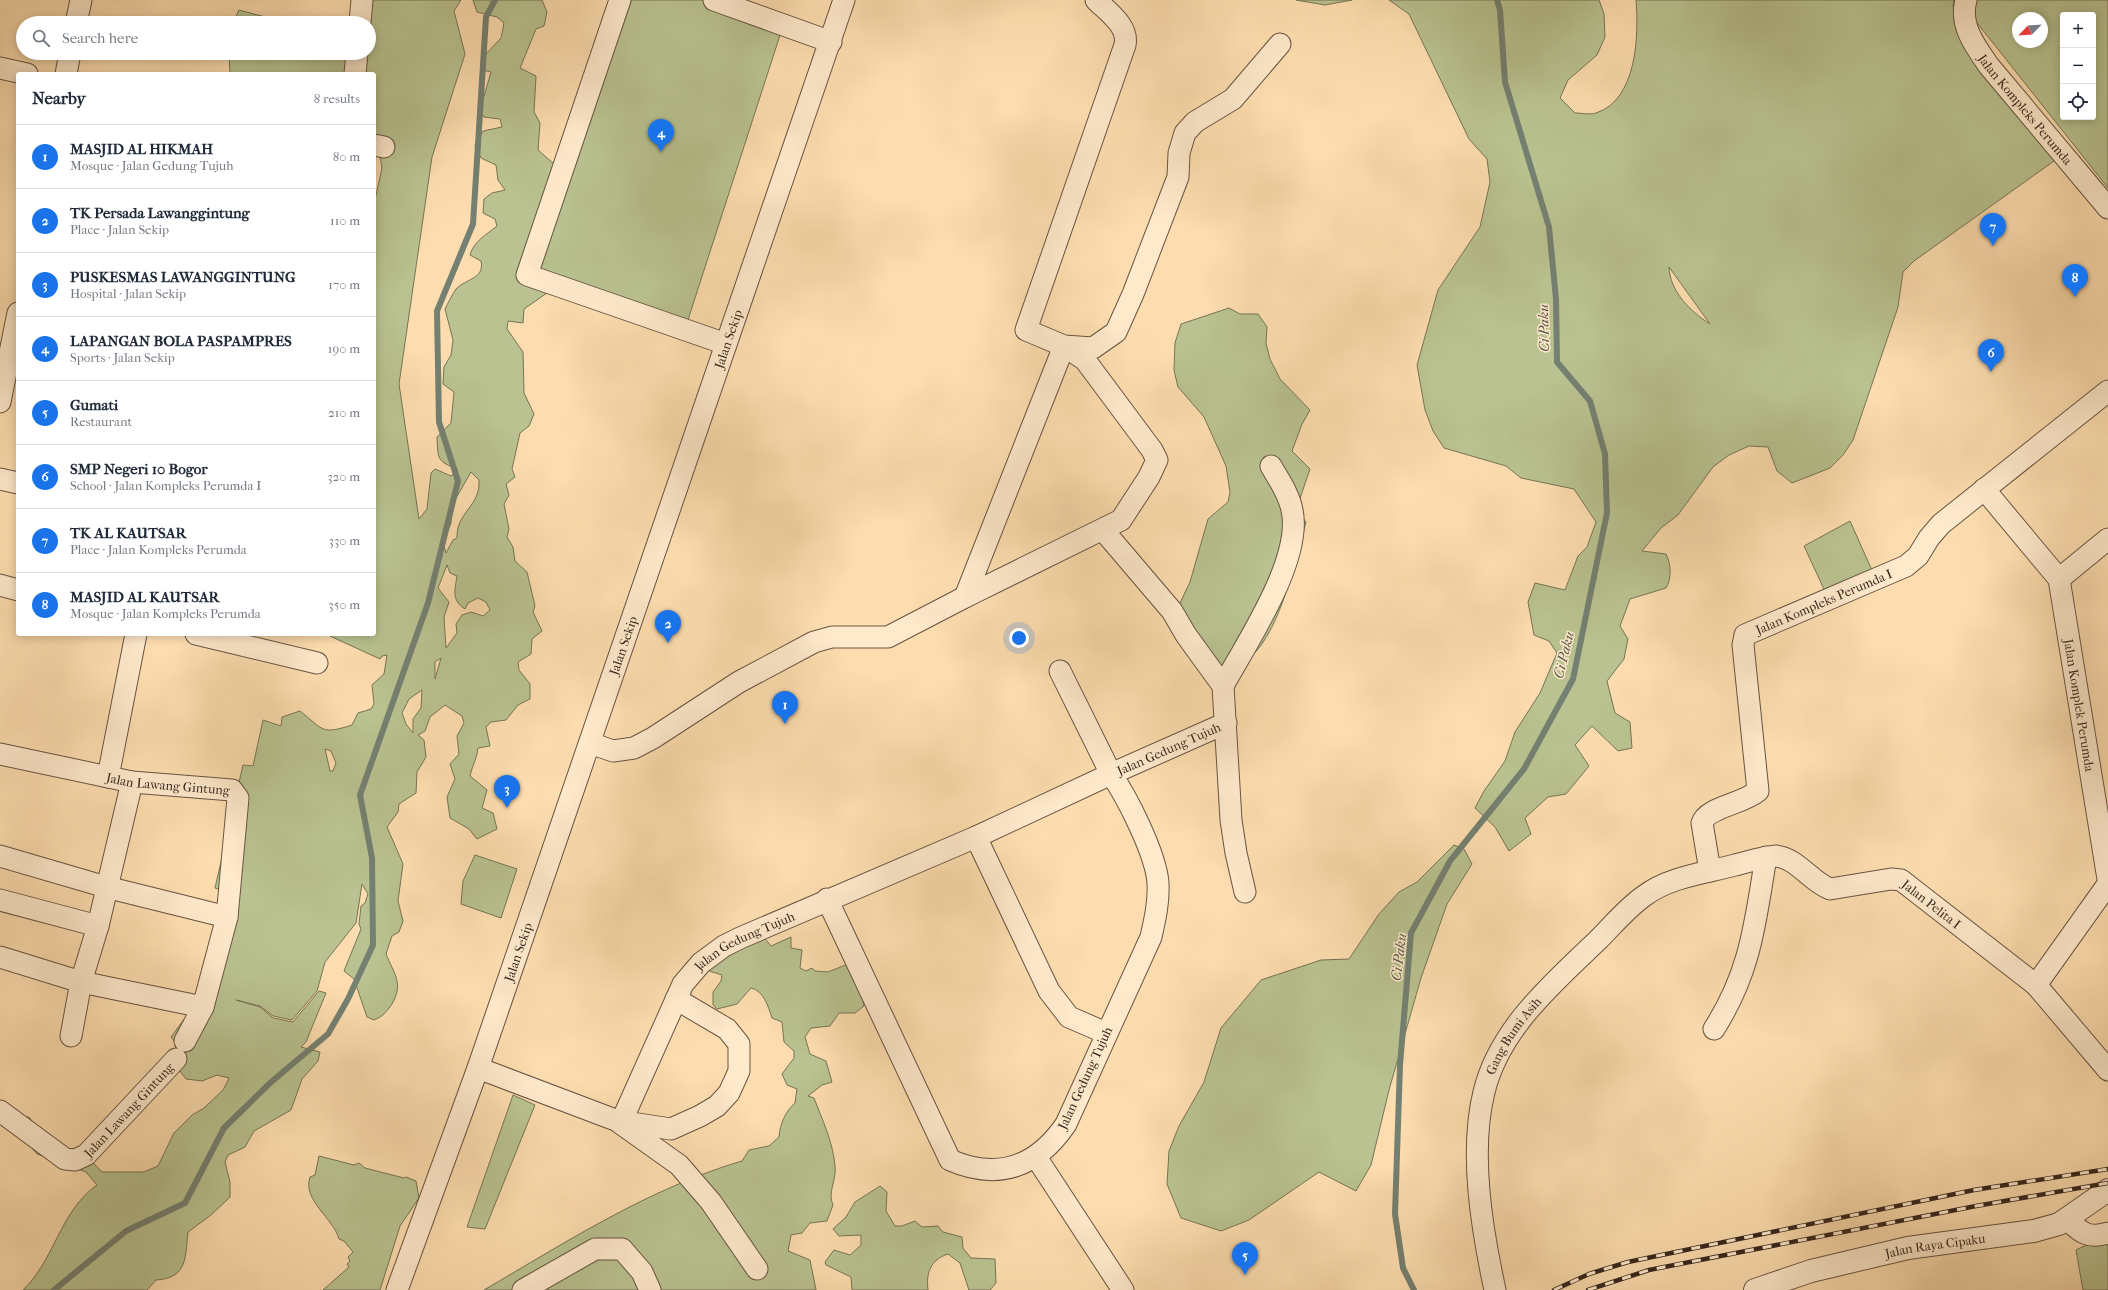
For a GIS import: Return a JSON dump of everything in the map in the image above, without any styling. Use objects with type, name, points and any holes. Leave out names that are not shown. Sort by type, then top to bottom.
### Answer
[{"type":"street","points":[[78,16],[81,0]]},
{"type":"street","points":[[361,16],[362,0]]},
{"type":"street","points":[[620,0],[528,275],[726,344]]},
{"type":"street","points":[[714,0],[831,42]]},
{"type":"street","name":"Jalan Sekip","points":[[397,1290],[478,1068],[831,42],[844,0]]},
{"type":"street","points":[[590,743],[613,751],[634,748],[653,738],[739,682],[814,642],[832,637],[888,637],[965,597],[1122,520],[1149,477],[1157,460],[1152,450],[1085,360],[1064,346],[1026,330],[1126,45],[1127,39],[1121,25],[1096,0]]},
{"type":"street","name":"Jalan Kompleks Perumda","points":[[1966,0],[1964,15],[1968,31],[1989,66],[2108,208]]},
{"type":"street","points":[[1064,346],[1093,348],[1116,332],[1133,294],[1178,177],[1179,153],[1185,133],[1195,122],[1233,98],[1280,44]]},
{"type":"street","points":[[66,72],[69,60]]},
{"type":"street","points":[[355,72],[356,60]]},
{"type":"street","points":[[0,68],[18,72]]},
{"type":"street","points":[[0,402],[11,382],[16,333]]},
{"type":"street","points":[[965,597],[1064,346]]},
{"type":"street","name":"Jalan Kompleks Perumda I","points":[[1710,872],[1702,823],[1703,819],[1714,810],[1743,801],[1758,791],[1752,710],[1743,645],[1745,635],[1906,566],[1918,556],[1938,528],[1984,489],[2108,391]]},
{"type":"street","points":[[1223,686],[1280,580],[1290,554],[1294,530],[1292,509],[1285,491],[1271,466]]},
{"type":"street","points":[[0,479],[16,483]]},
{"type":"street","points":[[1984,489],[2059,579],[2108,539]]},
{"type":"street","points":[[1103,530],[1172,611],[1186,635],[1223,686],[1231,820],[1236,853],[1245,892]]},
{"type":"street","name":"Jalan Komplek Perumda","points":[[2059,579],[2108,879]]},
{"type":"street","points":[[0,585],[16,589]]},
{"type":"street","points":[[108,777],[136,636]]},
{"type":"street","points":[[205,636],[317,662]]},
{"type":"street","name":"Jalan Gedung Tujuh","points":[[827,899],[950,1160],[977,1170],[993,1170],[1023,1164],[1036,1157],[1048,1146],[1066,1124],[1106,1033],[1151,937],[1157,907],[1158,882],[1153,862],[1123,792],[1111,774],[1060,671]]},
{"type":"street","name":"Jalan Gedung Tujuh","points":[[618,1122],[623,1118],[676,999],[692,971],[710,955],[724,946],[827,899],[976,836],[1226,723]]},
{"type":"street","name":"Jalan Lawang Gintung","points":[[0,754],[132,782],[232,790],[237,793],[238,798],[227,917],[202,1007],[180,1050],[86,1155],[75,1160],[65,1159],[0,1111]]},
{"type":"street","points":[[70,1036],[81,982],[98,926],[132,782]]},
{"type":"street","points":[[976,836],[1049,991],[1069,1017],[1106,1033]]},
{"type":"street","points":[[0,856],[106,887],[227,917]]},
{"type":"street","name":"Jalan Pelita I","points":[[1710,872],[1776,856],[1784,858],[1822,886],[1830,889],[1891,879],[1900,880],[1909,884],[2036,985],[2108,1070]]},
{"type":"street","points":[[1714,1029],[1730,1004],[1751,947],[1766,858]]},
{"type":"street","name":"Gang Bumi Asih","points":[[1495,1290],[1481,1205],[1479,1142],[1484,1092],[1490,1074],[1501,1052],[1519,1023],[1548,987],[1644,895],[1676,881],[1710,872]]},
{"type":"street","points":[[2036,985],[2108,884]]},
{"type":"street","points":[[0,900],[98,926]]},
{"type":"street","points":[[0,957],[81,982],[202,1007]]},
{"type":"street","points":[[478,1068],[618,1122],[671,1129],[700,1116],[717,1106],[729,1093],[739,1071],[739,1044],[727,1029],[676,999]]},
{"type":"street","points":[[618,1122],[679,1165],[711,1202],[757,1269]]},
{"type":"street","points":[[1036,1157],[1123,1290]]},
{"type":"street","name":"Jalan Raya Cipaku","points":[[1756,1290],[1811,1271],[1908,1248],[2034,1232],[2068,1220],[2108,1190]]},
{"type":"street","points":[[2068,1220],[2081,1233],[2098,1236],[2108,1233]]},
{"type":"street","points":[[523,1290],[594,1249],[622,1250],[642,1272],[650,1290]]},
{"type":"green space","points":[[368,0],[461,0],[454,11],[465,54],[432,157],[399,384],[419,519],[427,509],[431,473],[435,469],[451,476],[458,470],[442,461],[438,451],[437,437],[451,423],[454,392],[443,384],[444,367],[451,355],[453,340],[445,309],[456,289],[480,272],[481,261],[470,255],[477,242],[497,226],[495,219],[483,213],[484,199],[492,193],[505,190],[498,180],[496,165],[481,158],[475,145],[483,131],[502,127],[500,119],[484,117],[480,110],[491,72],[483,70],[483,57],[501,38],[504,23],[497,17],[477,12],[473,0],[542,0],[547,12],[544,26],[536,29],[520,68],[536,76],[534,112],[540,123],[538,150],[570,178],[631,0],[702,0],[782,29],[685,329],[537,274],[553,228],[531,251],[525,271],[532,281],[537,279],[545,283],[547,293],[524,309],[523,323],[508,321],[507,329],[523,352],[524,393],[534,414],[529,426],[520,433],[512,469],[515,477],[506,484],[509,495],[504,504],[509,529],[507,537],[513,547],[515,561],[527,572],[535,606],[533,612],[542,631],[532,639],[531,654],[518,662],[519,670],[530,684],[530,699],[518,705],[506,720],[491,722],[486,727],[490,746],[478,748],[477,756],[470,776],[487,790],[482,808],[493,813],[497,829],[477,839],[469,829],[450,818],[447,797],[455,779],[450,764],[459,754],[457,736],[464,723],[462,716],[445,705],[430,717],[425,731],[418,735],[424,740],[426,757],[417,772],[416,793],[399,804],[398,812],[387,827],[403,864],[398,901],[403,921],[399,932],[392,936],[386,954],[395,973],[397,984],[396,997],[392,1004],[380,1017],[374,1020],[367,1017],[354,979],[344,971],[361,929],[359,924],[361,906],[365,903],[368,894],[362,884],[356,923],[325,962],[317,991],[292,1020],[273,1016],[260,1006],[236,1000],[260,1007],[273,1018],[293,1022],[319,991],[326,993],[306,1042],[301,1047],[320,1052],[318,1061],[302,1079],[291,1110],[254,1131],[245,1147],[228,1155],[225,1162],[230,1182],[230,1197],[211,1215],[188,1232],[185,1258],[179,1271],[174,1275],[156,1280],[147,1290],[23,1290],[34,1278],[74,1208],[84,1196],[97,1185],[86,1172],[37,1154],[26,1141],[16,1120],[22,1117],[29,1117],[40,1133],[49,1142],[61,1148],[81,1150],[102,1172],[144,1172],[158,1166],[174,1133],[192,1115],[204,1108],[223,1090],[229,1078],[217,1075],[202,1081],[186,1079],[176,1064],[175,1056],[178,1046],[171,1037],[196,1003],[198,992],[217,995],[198,991],[203,973],[216,975],[232,893],[215,888],[243,765],[253,766],[263,720],[281,726],[282,717],[300,711],[323,729],[334,730],[352,725],[358,713],[371,709],[374,704],[372,685],[384,674],[387,655],[382,656],[380,659],[330,636],[376,636],[376,195],[382,168],[380,156],[376,153],[376,72],[230,72],[229,60],[376,60],[376,16],[357,16]],"holes":[[[471,472],[479,480],[479,489],[473,503],[460,522],[457,538],[453,540],[446,553],[443,542],[451,523],[451,507]],[[447,565],[450,573],[457,576],[455,594],[461,606],[465,609],[468,603],[478,598],[486,602],[490,610],[483,616],[471,612],[462,615],[456,624],[457,633],[446,648],[444,617],[449,602],[438,588]],[[441,658],[435,679],[435,662]],[[422,690],[421,708],[413,719],[413,733],[406,724],[402,713],[409,699]],[[325,749],[331,751],[336,763],[333,771],[330,771]]]},
{"type":"green space","points":[[1296,0],[1352,0],[1325,5]]},
{"type":"green space","points":[[1389,0],[1599,0],[1604,14],[1605,37],[1597,55],[1568,80],[1560,98],[1575,113],[1591,114],[1610,106],[1620,95],[1627,81],[1632,65],[1637,31],[1636,0],[1954,0],[1953,6],[1960,26],[2061,156],[1914,261],[1903,272],[1898,307],[1853,440],[1843,455],[1830,468],[1792,483],[1777,471],[1768,447],[1749,446],[1729,455],[1713,467],[1678,515],[1661,528],[1642,551],[1666,554],[1670,567],[1670,575],[1666,588],[1630,599],[1620,626],[1628,639],[1624,659],[1607,681],[1615,713],[1630,722],[1632,748],[1618,751],[1592,726],[1575,745],[1589,766],[1566,794],[1548,797],[1525,818],[1531,834],[1509,851],[1495,827],[1475,808],[1484,791],[1505,761],[1515,732],[1540,693],[1557,653],[1549,641],[1534,635],[1528,602],[1535,583],[1565,590],[1578,556],[1587,547],[1596,522],[1574,489],[1521,478],[1506,466],[1444,448],[1433,431],[1425,410],[1417,365],[1438,290],[1480,227],[1490,182],[1487,159],[1469,139],[1409,14]],"holes":[[[1669,267],[1710,324],[1696,314],[1677,293],[1670,276]]]},
{"type":"green space","points":[[1970,0],[2108,0],[2108,188],[1974,19]]},
{"type":"green space","points":[[239,10],[262,16],[236,16]]},
{"type":"green space","points":[[1229,308],[1240,314],[1258,314],[1267,327],[1266,343],[1270,359],[1280,379],[1310,410],[1302,424],[1292,451],[1310,469],[1296,510],[1306,522],[1291,577],[1276,618],[1267,636],[1256,651],[1244,662],[1224,669],[1210,659],[1179,605],[1190,582],[1208,519],[1228,502],[1230,492],[1226,466],[1204,417],[1178,387],[1174,370],[1175,343],[1181,324]]},
{"type":"green space","points":[[1850,521],[1875,577],[1829,600],[1804,546]]},
{"type":"green space","points":[[1454,845],[1464,849],[1472,864],[1447,904],[1421,978],[1389,1090],[1371,1165],[1356,1191],[1319,1172],[1249,1220],[1221,1231],[1181,1218],[1167,1184],[1169,1151],[1179,1126],[1204,1082],[1221,1028],[1261,980],[1321,960],[1349,959],[1379,914],[1399,892],[1417,882]]},
{"type":"green space","points":[[475,855],[517,869],[501,918],[461,904],[463,881]]},
{"type":"green space","points":[[756,928],[771,946],[791,937],[791,948],[802,950],[800,968],[806,971],[812,968],[815,971],[828,972],[853,962],[860,983],[864,1006],[855,1013],[839,1013],[830,1026],[811,1028],[805,1037],[810,1054],[826,1061],[832,1082],[822,1085],[808,1096],[814,1098],[832,1148],[835,1171],[831,1196],[833,1205],[827,1221],[810,1223],[802,1233],[791,1235],[788,1251],[810,1260],[816,1290],[484,1290],[577,1235],[609,1218],[674,1186],[708,1172],[742,1161],[749,1150],[769,1146],[779,1137],[784,1118],[788,1110],[795,1103],[797,1089],[787,1085],[782,1074],[794,1058],[794,1051],[784,1042],[782,1022],[772,1018],[767,1004],[762,996],[759,992],[751,988],[737,1004],[717,1009],[713,1005],[713,992],[721,981],[722,975],[706,970]]},
{"type":"green space","points":[[513,1095],[535,1105],[485,1229],[467,1227]]},
{"type":"green space","points":[[319,1156],[354,1165],[359,1163],[365,1168],[404,1178],[406,1177],[416,1181],[419,1198],[400,1226],[380,1290],[323,1290],[349,1267],[347,1264],[350,1261],[348,1257],[353,1252],[344,1241],[339,1239],[331,1224],[310,1194],[310,1177],[315,1175]]},
{"type":"green space","points":[[880,1186],[887,1192],[886,1211],[895,1226],[902,1226],[915,1221],[922,1227],[938,1226],[943,1232],[962,1237],[963,1248],[971,1258],[995,1259],[996,1283],[990,1290],[969,1290],[960,1263],[948,1254],[937,1260],[930,1268],[928,1290],[852,1290],[851,1277],[826,1265],[825,1262],[834,1250],[850,1255],[861,1245],[861,1235],[839,1236],[833,1229],[846,1217],[855,1202]]},
{"type":"green space","points":[[2108,1235],[2108,1290],[2083,1290],[2076,1250]]},
{"type":"waterway","points":[[54,1290],[126,1231],[185,1203],[224,1128],[270,1083],[328,1034],[348,999],[373,945],[372,858],[360,795],[428,603],[458,481],[439,422],[437,311],[473,224],[486,17],[495,0]]},
{"type":"waterway","name":"Ci Paku","points":[[1414,1290],[1403,1268],[1395,1214],[1400,1065],[1411,933],[1450,861],[1524,769],[1573,679],[1607,513],[1605,454],[1590,401],[1557,362],[1556,299],[1549,227],[1505,82],[1500,10],[1497,0]]},
{"type":"railway","points":[[1554,1290],[1589,1274],[1628,1262],[1974,1190],[2108,1169]]},
{"type":"railway","points":[[1588,1290],[1649,1270],[1976,1206],[2108,1183]]},
{"type":"place","name":"LAPANGAN BOLA PASPAMPRES","points":[[661,152]]},
{"type":"place","name":"TK AL KAUTSAR","points":[[1993,246]]},
{"type":"place","name":"MASJID AL KAUTSAR","points":[[2075,297]]},
{"type":"place","name":"SMP Negeri 10 Bogor","points":[[1991,372]]},
{"type":"place","name":"TK Persada Lawanggintung","points":[[668,643]]},
{"type":"place","name":"MASJID AL HIKMAH","points":[[785,724]]},
{"type":"place","name":"PUSKESMAS LAWANGGINTUNG","points":[[507,808]]},
{"type":"place","name":"Gumati","points":[[1245,1275]]}]
